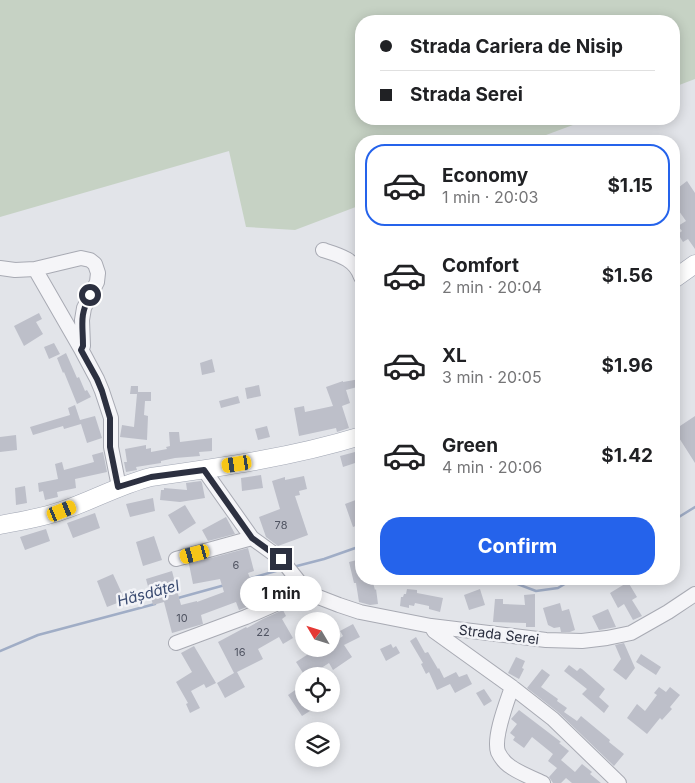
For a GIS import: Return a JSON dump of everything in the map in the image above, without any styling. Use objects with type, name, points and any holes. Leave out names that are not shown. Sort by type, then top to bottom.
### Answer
[{"type":"main road","points":[[680,275],[695,264]]},
{"type":"main road","points":[[0,525],[62,511],[118,487],[151,477],[291,455],[355,438]]},
{"type":"street","points":[[323,250],[340,255],[351,261],[355,267]]},
{"type":"street","points":[[0,268],[15,270],[35,268],[81,258],[90,260],[95,264],[98,273],[97,282],[84,308],[82,320],[83,346],[81,350]]},
{"type":"street","points":[[35,268],[102,391],[110,418],[110,447],[118,487]]},
{"type":"street","name":"Strada Serei","points":[[204,470],[252,538],[281,559],[308,593],[360,612],[431,626],[546,640],[582,641],[632,633],[668,612],[692,601]]},
{"type":"street","points":[[176,559],[252,538]]},
{"type":"street","points":[[176,643],[246,617],[296,595],[308,593]]},
{"type":"street","name":"Strada Serei","points":[[431,626],[434,631],[553,718],[619,783]]},
{"type":"street","points":[[449,642],[458,628]]},
{"type":"street","points":[[512,687],[498,735],[498,752],[511,767],[543,783]]},
{"type":"green space","points":[[0,0],[695,0],[695,79],[680,85],[680,15],[355,15],[355,125],[573,125],[546,135],[355,135],[355,207],[295,230],[246,227],[229,151],[0,217]]},
{"type":"building","points":[[687,181],[695,193],[695,249],[688,239],[683,242],[680,237],[682,231],[680,225],[686,221],[680,212],[680,186]]},
{"type":"building","points":[[39,313],[42,319],[36,322],[43,334],[24,346],[14,326]]},
{"type":"building","points":[[54,343],[60,354],[49,359],[44,347]]},
{"type":"building","points":[[66,353],[77,378],[79,377],[85,391],[87,390],[91,397],[77,404],[57,358]]},
{"type":"building","points":[[212,359],[215,372],[202,375],[200,363]]},
{"type":"building","points":[[355,380],[355,388],[346,390],[350,403],[342,406],[349,428],[337,432],[336,428],[299,436],[294,408],[304,406],[305,412],[333,406],[326,387]]},
{"type":"building","points":[[259,385],[261,396],[247,399],[245,388]]},
{"type":"building","points":[[131,386],[138,386],[138,392],[151,392],[151,401],[145,401],[144,415],[148,416],[147,440],[120,437],[122,425],[134,427],[137,394],[130,394]]},
{"type":"building","points":[[238,396],[240,403],[221,408],[219,401]]},
{"type":"building","points":[[75,405],[80,420],[95,416],[102,438],[87,443],[81,424],[64,429],[63,426],[33,435],[30,427],[70,415],[68,408]]},
{"type":"building","points":[[695,416],[695,463],[680,439],[680,426]]},
{"type":"building","points":[[267,426],[270,437],[258,440],[255,429]]},
{"type":"building","points":[[169,432],[179,432],[180,442],[212,438],[212,451],[199,452],[200,456],[175,458],[161,461],[161,463],[136,467],[137,470],[126,472],[124,462],[127,462],[125,449],[146,445],[146,449],[151,448],[151,452],[167,449],[166,447],[170,446]]},
{"type":"building","points":[[16,435],[17,450],[0,452],[0,437]]},
{"type":"building","points":[[103,452],[107,472],[75,479],[76,488],[57,492],[58,497],[45,500],[43,491],[39,492],[38,483],[58,479],[55,464],[62,462],[64,470],[94,462],[92,455]]},
{"type":"building","points":[[355,452],[355,463],[343,467],[340,456]]},
{"type":"building","points":[[261,475],[263,488],[242,491],[241,478]]},
{"type":"building","points":[[304,476],[307,489],[299,491],[300,495],[295,496],[308,535],[278,546],[266,537],[259,517],[280,509],[272,481],[285,477],[285,480]]},
{"type":"building","points":[[201,481],[205,498],[180,502],[160,500],[161,490],[164,490],[164,488],[187,490],[186,483]]},
{"type":"building","points":[[25,486],[27,503],[16,505],[15,488]]},
{"type":"building","points":[[153,498],[155,511],[130,517],[126,504]]},
{"type":"building","points":[[355,500],[355,526],[353,527],[345,504]]},
{"type":"building","points":[[185,505],[196,523],[179,534],[168,515]]},
{"type":"building","points":[[95,513],[100,528],[73,538],[67,523]]},
{"type":"building","points":[[226,517],[235,534],[208,541],[202,530]]},
{"type":"building","points":[[46,529],[50,541],[25,550],[20,537]]},
{"type":"building","points":[[154,536],[162,560],[143,566],[136,542]]},
{"type":"building","points":[[248,548],[254,571],[248,573],[259,602],[239,610],[236,602],[201,615],[203,624],[172,633],[164,602],[153,605],[146,579],[172,571],[181,605],[197,602],[224,592],[220,579],[193,584],[189,564]]},
{"type":"building","points":[[355,560],[355,583],[354,583],[349,562]]},
{"type":"building","points":[[113,574],[125,600],[107,607],[97,581]]},
{"type":"building","points":[[356,585],[374,585],[378,604],[370,605],[359,602]]},
{"type":"building","points":[[623,585],[630,585],[637,597],[632,600],[642,616],[633,620],[624,604],[618,608],[610,593]]},
{"type":"building","points":[[407,589],[443,598],[440,612],[429,609],[429,606],[415,603],[414,606],[409,605],[409,608],[400,606],[401,597],[406,594]]},
{"type":"building","points":[[480,589],[485,605],[469,610],[464,595]]},
{"type":"building","points":[[535,594],[535,627],[526,627],[526,623],[493,622],[495,599],[503,599],[503,604],[525,605],[524,595]]},
{"type":"building","points":[[560,603],[562,611],[569,609],[575,630],[561,632],[560,627],[554,628],[548,625],[543,608]]},
{"type":"building","points":[[608,609],[616,627],[599,630],[592,616]]},
{"type":"building","points":[[283,610],[286,616],[282,619],[293,638],[283,644],[279,637],[258,649],[263,659],[237,672],[245,687],[225,698],[217,683],[234,673],[218,642]]},
{"type":"building","points":[[353,624],[360,637],[344,645],[352,657],[337,667],[331,667],[329,663],[323,667],[299,667],[296,662],[302,658],[340,658],[340,638],[343,636],[340,631]]},
{"type":"building","points":[[416,637],[425,653],[428,652],[444,678],[456,672],[459,677],[467,674],[472,684],[455,693],[450,684],[437,690],[429,672],[426,674],[421,664],[423,663],[410,641]]},
{"type":"building","points":[[624,643],[635,668],[626,680],[613,670],[621,659],[615,645]]},
{"type":"building","points":[[391,644],[393,648],[396,646],[400,653],[386,661],[380,649]]},
{"type":"building","points":[[194,646],[216,683],[206,688],[204,684],[191,691],[200,708],[190,713],[186,704],[188,703],[176,682],[192,672],[181,653]]},
{"type":"building","points":[[641,654],[661,667],[656,675],[636,662]]},
{"type":"building","points":[[516,657],[525,661],[522,668],[524,669],[519,679],[508,673]]},
{"type":"building","points":[[569,665],[577,671],[580,668],[582,669],[605,689],[599,697],[609,706],[604,713],[582,694],[587,689],[564,671]]},
{"type":"building","points":[[542,669],[550,675],[541,687],[567,708],[564,712],[577,721],[581,716],[624,754],[614,766],[559,713],[527,688]]},
{"type":"building","points":[[659,687],[666,692],[670,687],[680,695],[670,707],[672,709],[662,720],[660,718],[647,734],[627,718],[637,704],[645,711],[657,695],[654,693]]},
{"type":"building","points":[[484,689],[492,701],[484,706],[476,693]]},
{"type":"building","points":[[295,690],[295,706],[288,695]]},
{"type":"building","points":[[519,710],[561,742],[559,743],[569,751],[561,760],[575,772],[582,764],[601,783],[572,783],[566,778],[561,783],[553,783],[549,777],[557,768],[548,761],[553,754],[532,737],[524,748],[513,740],[515,737],[510,733],[517,724],[511,719]]},
{"type":"building","points":[[299,712],[308,712],[302,716]]},
{"type":"waterway","name":"Hășdățel","points":[[680,516],[695,507]]},
{"type":"waterway","name":"Hășdățel","points":[[293,567],[355,548]]},
{"type":"waterway","name":"Hășdățel","points":[[248,579],[283,569]]},
{"type":"waterway","name":"Hășdățel","points":[[178,598],[225,585]]},
{"type":"waterway","name":"Hășdățel","points":[[520,585],[536,591],[558,588],[563,585]]},
{"type":"waterway","name":"Hășdățel","points":[[0,651],[38,635],[155,604]]},
{"type":"route","points":[[90,295],[84,308],[82,320],[83,346],[81,350],[97,379],[107,406],[111,428],[110,447],[118,487],[151,477],[204,470],[252,538],[281,559]]}]
